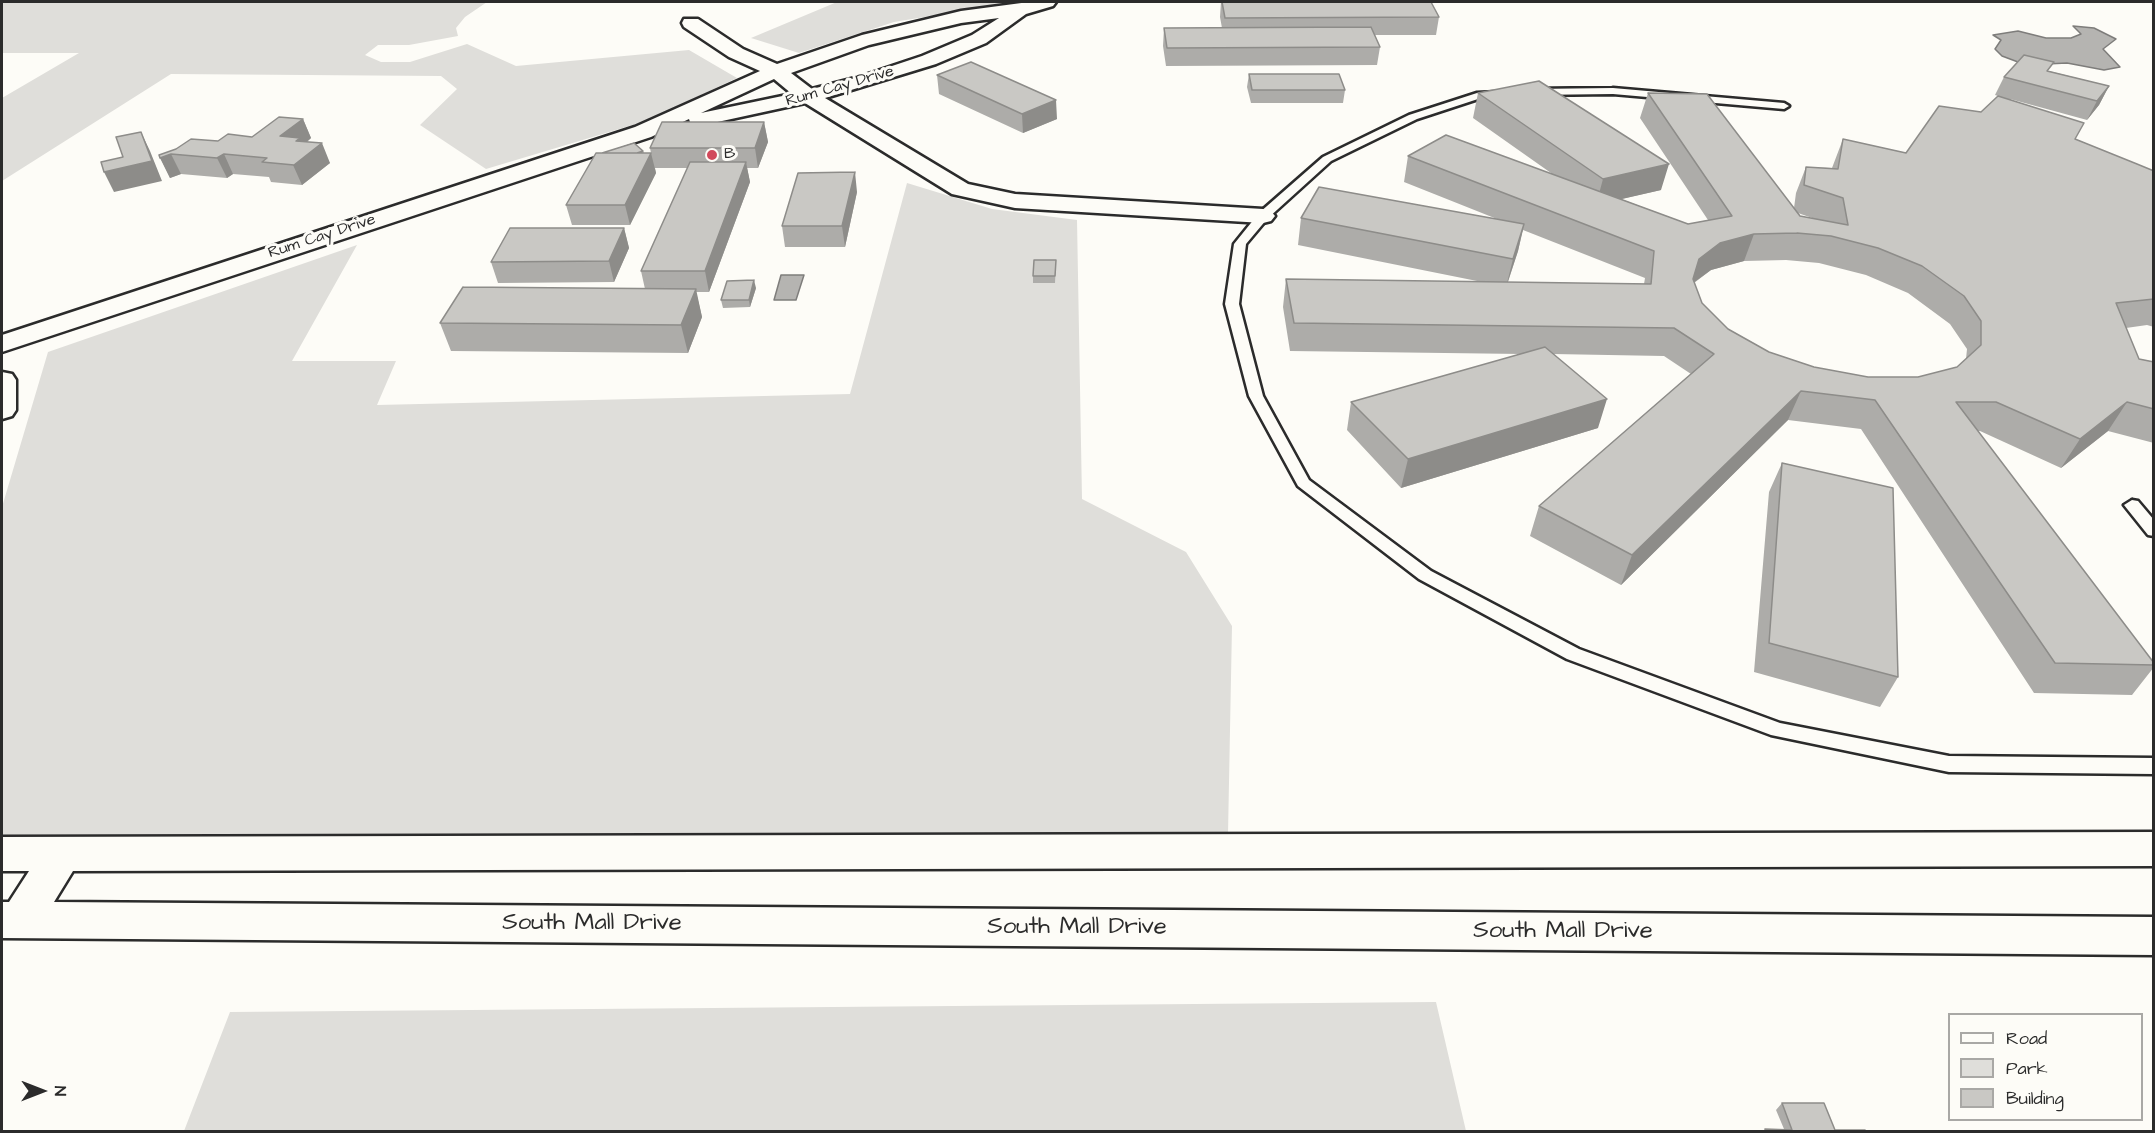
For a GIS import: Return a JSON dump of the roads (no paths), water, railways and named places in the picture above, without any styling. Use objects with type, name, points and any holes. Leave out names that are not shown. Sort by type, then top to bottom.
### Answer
[{"type":"street","name":"Rum Cay Drive","points":[[2,344],[643,132],[776,71],[862,41],[961,17],[1024,9],[1047,2]]},
{"type":"street","name":"Rum Cay Drive","points":[[643,132],[809,97],[929,60],[979,39],[1024,9]]},
{"type":"street","points":[[691,23],[736,53],[776,71],[809,97],[960,189],[1015,201],[1263,216]]},
{"type":"street","points":[[2,380],[2,410]]},
{"type":"street","points":[[2,854],[2154,849]]},
{"type":"street","points":[[11,920],[62,854]]},
{"type":"street","name":"South Mall Drive","points":[[11,920],[2154,936]]},
{"type":"lane","points":[[1784,106],[1613,91],[1548,90],[1477,96],[1413,117],[1327,159],[1263,216],[1240,244],[1232,304],[1257,396],[1303,483],[1425,575],[1573,654],[1778,730],[1949,764],[2154,766]]},
{"type":"lane","points":[[2132,505],[2154,531]]},
{"type":"place","name":"B","points":[[712,155]]}]
